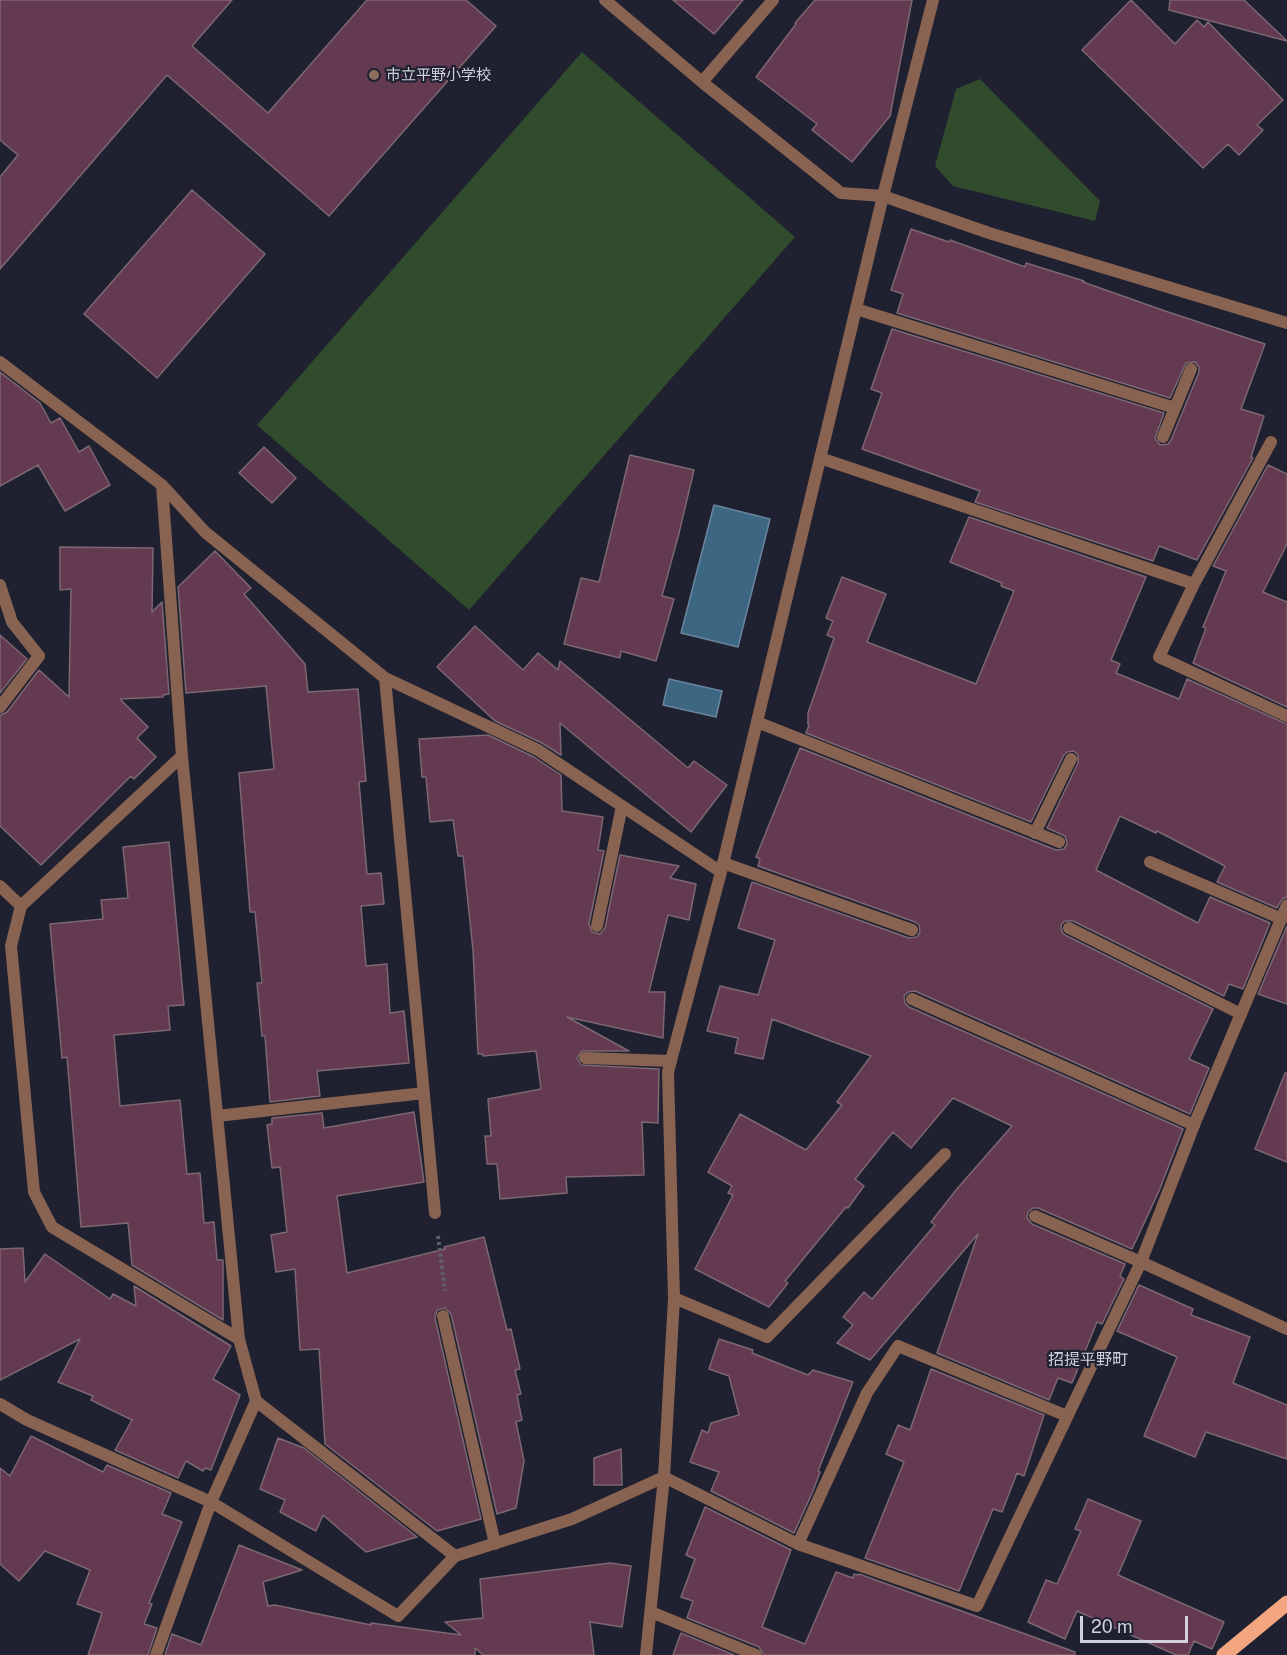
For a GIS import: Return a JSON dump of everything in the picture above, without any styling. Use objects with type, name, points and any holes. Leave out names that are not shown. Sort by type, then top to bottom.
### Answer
[{"type":"main road","points":[[1224,1655],[1287,1603]]},
{"type":"street","points":[[605,0],[702,82],[840,193],[883,196],[989,233],[1287,323]]},
{"type":"street","points":[[702,82],[773,0]]},
{"type":"street","points":[[645,1655],[664,1477],[674,1298],[668,1072],[758,722],[883,196],[933,0]]},
{"type":"street","points":[[856,309],[1175,408]]},
{"type":"street","points":[[0,362],[162,485],[205,532],[385,678],[538,750],[622,806],[722,867],[912,930]]},
{"type":"street","points":[[1163,437],[1191,369]]},
{"type":"street","points":[[1271,442],[1194,584],[1159,657],[1287,716]]},
{"type":"street","points":[[820,458],[1194,584]]},
{"type":"street","points":[[162,485],[182,756],[238,1339],[256,1401],[455,1556]]},
{"type":"street","points":[[0,585],[12,622],[39,656],[0,707]]},
{"type":"street","points":[[385,678],[435,1213]]},
{"type":"street","points":[[758,722],[1059,842]]},
{"type":"street","points":[[182,756],[21,906],[11,946],[34,1192],[52,1227],[238,1339]]},
{"type":"street","points":[[1035,833],[1071,759]]},
{"type":"street","points":[[597,926],[622,806]]},
{"type":"street","points":[[664,1477],[798,1544],[977,1606],[1141,1262],[1194,1125],[1285,912],[1150,862]]},
{"type":"street","points":[[0,886],[21,906]]},
{"type":"street","points":[[1069,928],[1241,1014]]},
{"type":"street","points":[[912,999],[1194,1125]]},
{"type":"street","points":[[585,1058],[671,1061]]},
{"type":"street","points":[[217,1116],[424,1093]]},
{"type":"street","points":[[674,1298],[767,1337],[945,1154]]},
{"type":"street","points":[[1035,1216],[1287,1329]]},
{"type":"street","points":[[443,1316],[495,1544]]},
{"type":"street","points":[[798,1544],[867,1393],[898,1346],[1067,1416]]},
{"type":"street","points":[[156,1655],[211,1502],[256,1401]]},
{"type":"street","points":[[0,1404],[27,1420],[211,1502],[398,1616],[455,1556],[572,1519],[664,1477]]},
{"type":"street","points":[[651,1612],[756,1655]]},
{"type":"path","points":[[435,1213],[445,1293],[443,1316]]},
{"type":"green space","points":[[582,52],[795,237],[469,610],[257,425]]},
{"type":"green space","points":[[980,79],[1100,201],[1095,221],[953,186],[935,166],[956,89]]},
{"type":"water","points":[[714,505],[770,519],[738,647],[681,633]]},
{"type":"water","points":[[669,679],[722,691],[716,717],[663,705]]},
{"type":"building","points":[[0,0],[232,0],[192,46],[268,113],[367,0],[466,0],[496,26],[329,216],[167,75],[0,269],[0,177],[18,155],[0,140]]},
{"type":"building","points":[[673,0],[743,0],[714,34]]},
{"type":"building","points":[[815,0],[912,0],[890,116],[852,162],[812,130],[817,124],[756,77],[795,23]]},
{"type":"building","points":[[1131,0],[1175,44],[1197,20],[1204,27],[1208,22],[1283,100],[1257,125],[1263,130],[1239,155],[1228,144],[1203,168],[1082,50]]},
{"type":"building","points":[[1170,0],[1244,0],[1287,41],[1169,10]]},
{"type":"building","points":[[192,190],[265,254],[157,378],[84,314]]},
{"type":"building","points":[[911,229],[949,242],[950,240],[1025,267],[1026,263],[1084,281],[1265,344],[1241,409],[1264,416],[1251,457],[1253,458],[1197,560],[1159,546],[1153,561],[975,502],[980,491],[862,449],[882,393],[871,389],[892,329],[1164,413],[1155,438],[1160,445],[1168,444],[1171,440],[1199,372],[1199,367],[1195,362],[1186,363],[1170,398],[897,313],[903,294],[891,290]]},
{"type":"building","points":[[0,372],[40,403],[51,423],[60,418],[79,452],[89,446],[110,485],[65,511],[38,465],[0,486]]},
{"type":"building","points":[[264,447],[296,478],[272,503],[239,473]]},
{"type":"building","points":[[630,455],[694,470],[662,596],[674,599],[656,661],[621,651],[620,658],[564,644],[581,578],[599,582]]},
{"type":"building","points":[[1268,465],[1287,474],[1287,544],[1263,592],[1287,602],[1287,707],[1193,663],[1206,628],[1203,627],[1226,571],[1213,566]]},
{"type":"building","points":[[969,517],[1146,577],[1111,660],[1120,664],[1116,673],[1179,699],[1187,679],[1287,724],[1287,897],[1282,899],[1277,908],[1217,882],[1225,866],[1157,831],[1156,833],[1120,816],[1096,870],[1198,923],[1210,897],[1270,923],[1243,989],[1229,984],[1224,996],[1073,921],[1065,921],[1061,925],[1065,935],[1213,1009],[1189,1059],[1209,1068],[1190,1114],[915,991],[908,992],[904,996],[905,1003],[909,1007],[1183,1129],[1159,1191],[1132,1249],[1038,1208],[1033,1208],[1028,1212],[1027,1218],[1032,1224],[1125,1264],[1120,1276],[1124,1279],[1102,1324],[1097,1322],[1072,1383],[1058,1378],[1049,1400],[937,1353],[978,1234],[870,1360],[837,1343],[853,1325],[843,1317],[864,1292],[872,1299],[935,1225],[931,1222],[956,1190],[1012,1126],[953,1098],[911,1148],[893,1132],[855,1179],[864,1186],[785,1281],[788,1283],[769,1307],[695,1269],[733,1195],[728,1193],[732,1186],[708,1172],[740,1114],[806,1150],[842,1105],[837,1102],[871,1056],[772,1019],[763,1059],[735,1053],[738,1038],[707,1031],[720,986],[758,995],[775,940],[738,928],[752,882],[909,938],[917,937],[920,932],[919,925],[915,922],[758,866],[760,859],[756,857],[800,748],[1056,850],[1064,849],[1067,844],[1065,836],[1047,828],[1078,763],[1078,755],[1074,751],[1064,755],[1031,822],[806,733],[809,725],[808,713],[834,638],[827,635],[833,621],[826,618],[842,577],[886,594],[867,642],[976,684],[1014,591],[1001,586],[1002,583],[950,562]]},
{"type":"building","points":[[60,547],[153,548],[152,612],[162,602],[169,694],[163,697],[120,699],[148,727],[137,738],[156,757],[134,779],[131,776],[41,865],[0,826],[0,715],[7,712],[39,670],[69,697],[71,589],[60,590]]},
{"type":"building","points":[[215,551],[251,588],[244,594],[305,664],[308,692],[358,689],[366,781],[359,782],[367,874],[381,873],[384,904],[361,906],[366,966],[387,964],[390,1013],[404,1011],[409,1063],[317,1071],[320,1096],[270,1102],[265,1036],[262,1036],[257,983],[262,983],[255,912],[250,912],[239,773],[274,769],[266,686],[186,693],[178,587]]},
{"type":"building","points":[[475,626],[523,670],[538,653],[558,670],[560,661],[688,768],[694,761],[727,785],[691,832],[560,723],[561,755],[542,743],[495,721],[437,667]]},
{"type":"building","points":[[0,635],[27,659],[0,693]]},
{"type":"building","points":[[488,735],[534,757],[561,775],[562,811],[603,817],[598,850],[604,851],[589,924],[592,932],[600,934],[605,928],[620,855],[679,866],[670,878],[696,884],[689,920],[668,915],[649,992],[665,992],[663,1038],[567,1017],[629,1051],[582,1051],[577,1058],[581,1065],[659,1069],[658,1123],[642,1122],[644,1175],[566,1177],[567,1193],[500,1199],[497,1164],[487,1164],[485,1136],[491,1136],[488,1099],[541,1089],[536,1051],[483,1056],[483,1054],[478,1054],[473,950],[463,856],[458,856],[453,820],[430,822],[426,777],[422,777],[419,739]]},
{"type":"building","points":[[169,842],[184,1005],[168,1006],[170,1030],[114,1035],[120,1106],[180,1100],[187,1174],[200,1173],[204,1223],[214,1222],[217,1260],[223,1260],[223,1320],[132,1265],[128,1223],[81,1227],[67,1057],[62,1058],[50,924],[103,919],[101,900],[128,898],[123,847]]},
{"type":"building","points":[[1287,926],[1287,1004],[1258,994]]},
{"type":"building","points":[[1285,1073],[1287,1073],[1287,1162],[1255,1149]]},
{"type":"building","points":[[414,1112],[424,1182],[337,1196],[347,1273],[484,1237],[507,1330],[511,1329],[520,1369],[515,1370],[521,1394],[517,1395],[522,1420],[516,1422],[524,1461],[516,1508],[497,1514],[451,1314],[445,1308],[437,1310],[435,1318],[481,1519],[437,1531],[325,1444],[319,1349],[300,1350],[295,1269],[276,1272],[271,1235],[287,1232],[280,1167],[272,1168],[267,1125],[272,1124],[272,1118],[322,1113],[324,1128]]},
{"type":"building","points":[[23,1248],[25,1282],[45,1254],[110,1299],[113,1294],[136,1306],[134,1286],[231,1346],[213,1379],[240,1395],[211,1470],[205,1468],[203,1471],[186,1461],[178,1478],[115,1450],[132,1420],[91,1400],[93,1396],[58,1382],[80,1339],[0,1380],[0,1249]]},
{"type":"building","points":[[1139,1285],[1193,1309],[1191,1315],[1250,1337],[1233,1383],[1287,1405],[1287,1459],[1206,1432],[1195,1457],[1144,1436],[1177,1357],[1117,1331]]},
{"type":"building","points":[[719,1339],[753,1350],[752,1353],[808,1375],[813,1370],[853,1382],[818,1471],[820,1472],[813,1491],[794,1533],[711,1491],[719,1472],[690,1462],[702,1430],[708,1433],[711,1423],[739,1415],[729,1376],[709,1369]]},
{"type":"building","points":[[931,1369],[1044,1415],[1024,1476],[1017,1473],[1002,1512],[993,1509],[959,1591],[865,1558],[904,1462],[886,1454],[898,1425],[910,1430]]},
{"type":"building","points":[[31,1436],[103,1472],[107,1465],[171,1493],[162,1514],[182,1522],[149,1603],[152,1604],[144,1624],[157,1628],[148,1655],[88,1655],[102,1613],[77,1604],[90,1570],[45,1551],[19,1581],[0,1564],[0,1468],[10,1476]]},
{"type":"building","points":[[278,1438],[304,1448],[417,1537],[366,1552],[323,1515],[316,1531],[280,1512],[285,1500],[260,1489]]},
{"type":"building","points":[[621,1449],[622,1485],[594,1485],[594,1458]]},
{"type":"building","points":[[1088,1499],[1141,1521],[1118,1575],[1224,1622],[1212,1649],[1194,1641],[1188,1655],[1176,1655],[1077,1611],[1065,1639],[1028,1622],[1046,1580],[1057,1584],[1081,1531],[1075,1529]]},
{"type":"building","points":[[705,1507],[791,1550],[762,1627],[805,1644],[836,1572],[853,1578],[854,1574],[859,1574],[1075,1652],[1075,1655],[764,1655],[759,1647],[687,1618],[693,1601],[681,1597],[695,1559],[686,1555]]},
{"type":"building","points":[[239,1545],[302,1570],[263,1582],[268,1606],[275,1605],[371,1625],[371,1623],[461,1635],[445,1622],[483,1618],[480,1579],[610,1563],[631,1566],[622,1627],[590,1622],[594,1655],[483,1655],[475,1648],[475,1655],[165,1655],[172,1634],[201,1645]]},
{"type":"building","points":[[681,1633],[734,1655],[673,1655]]},
{"type":"place","name":"市立平野小学校","points":[[374,75]]},
{"type":"district","name":"招提平野町","points":[[1088,1360]]}]
